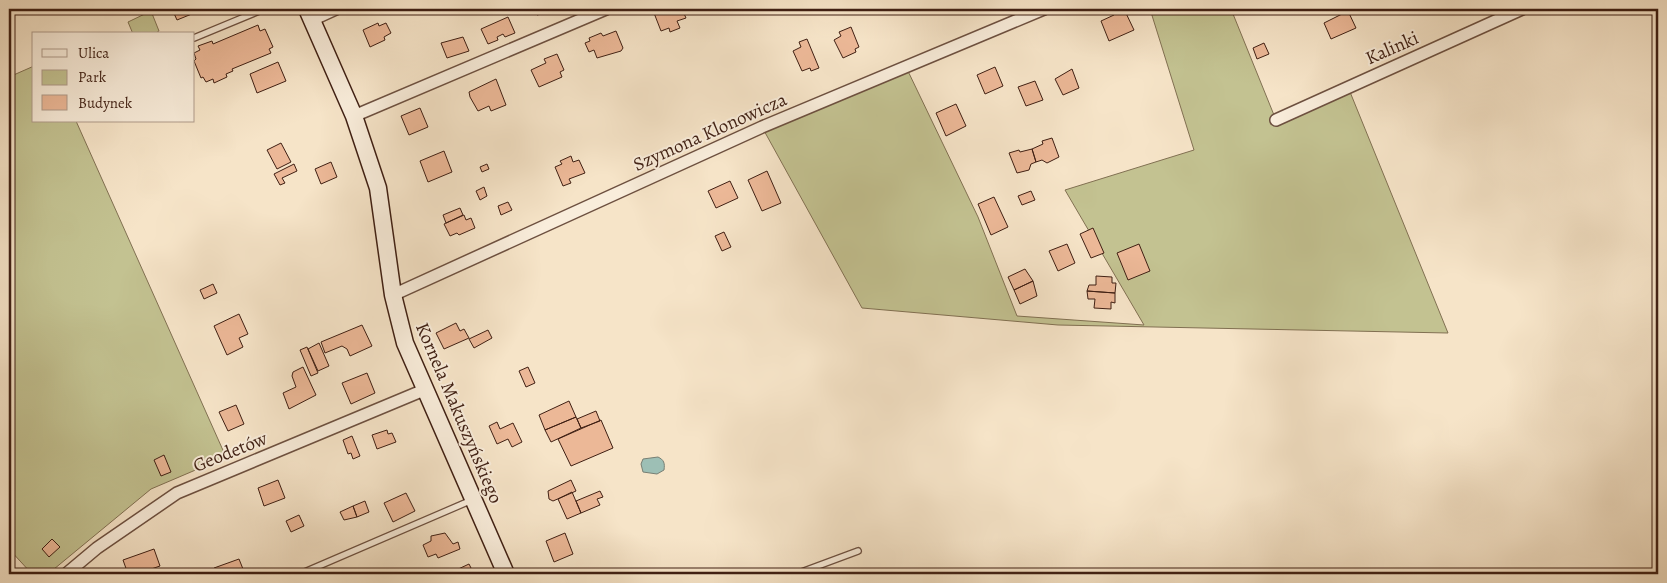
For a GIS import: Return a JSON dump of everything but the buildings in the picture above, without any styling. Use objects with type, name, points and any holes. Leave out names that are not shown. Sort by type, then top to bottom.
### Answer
[{"type":"street","points":[[309,14],[336,9]]},
{"type":"street","points":[[354,116],[606,9]]},
{"type":"street","name":"Szymona Klonowicza","points":[[394,295],[762,127],[1044,9]]},
{"type":"street","name":"Kalinki","points":[[1276,120],[1522,9]]},
{"type":"street","name":"Kornela Makuszyńskiego","points":[[309,14],[354,116],[378,188],[394,295],[405,343],[506,574]]},
{"type":"street","name":"Geodetów","points":[[66,574],[96,548],[177,493],[424,390]]},
{"type":"lane","points":[[195,38],[264,9]]},
{"type":"lane","points":[[300,574],[474,500]]},
{"type":"lane","points":[[796,574],[858,551]]},
{"type":"green space","points":[[1150,9],[1231,9],[1276,120],[1348,87],[1448,333],[1058,325],[862,308],[762,127],[906,67],[978,217],[1017,316],[1144,325],[1065,190],[1194,150]]},
{"type":"green space","points":[[151,11],[159,31],[132,32],[128,22]]},
{"type":"green space","points":[[32,67],[32,122],[76,122],[226,457],[151,489],[48,574],[32,574],[9,549],[9,77]]},
{"type":"water","points":[[658,457],[664,462],[664,470],[657,474],[643,472],[641,464],[643,459]]}]
